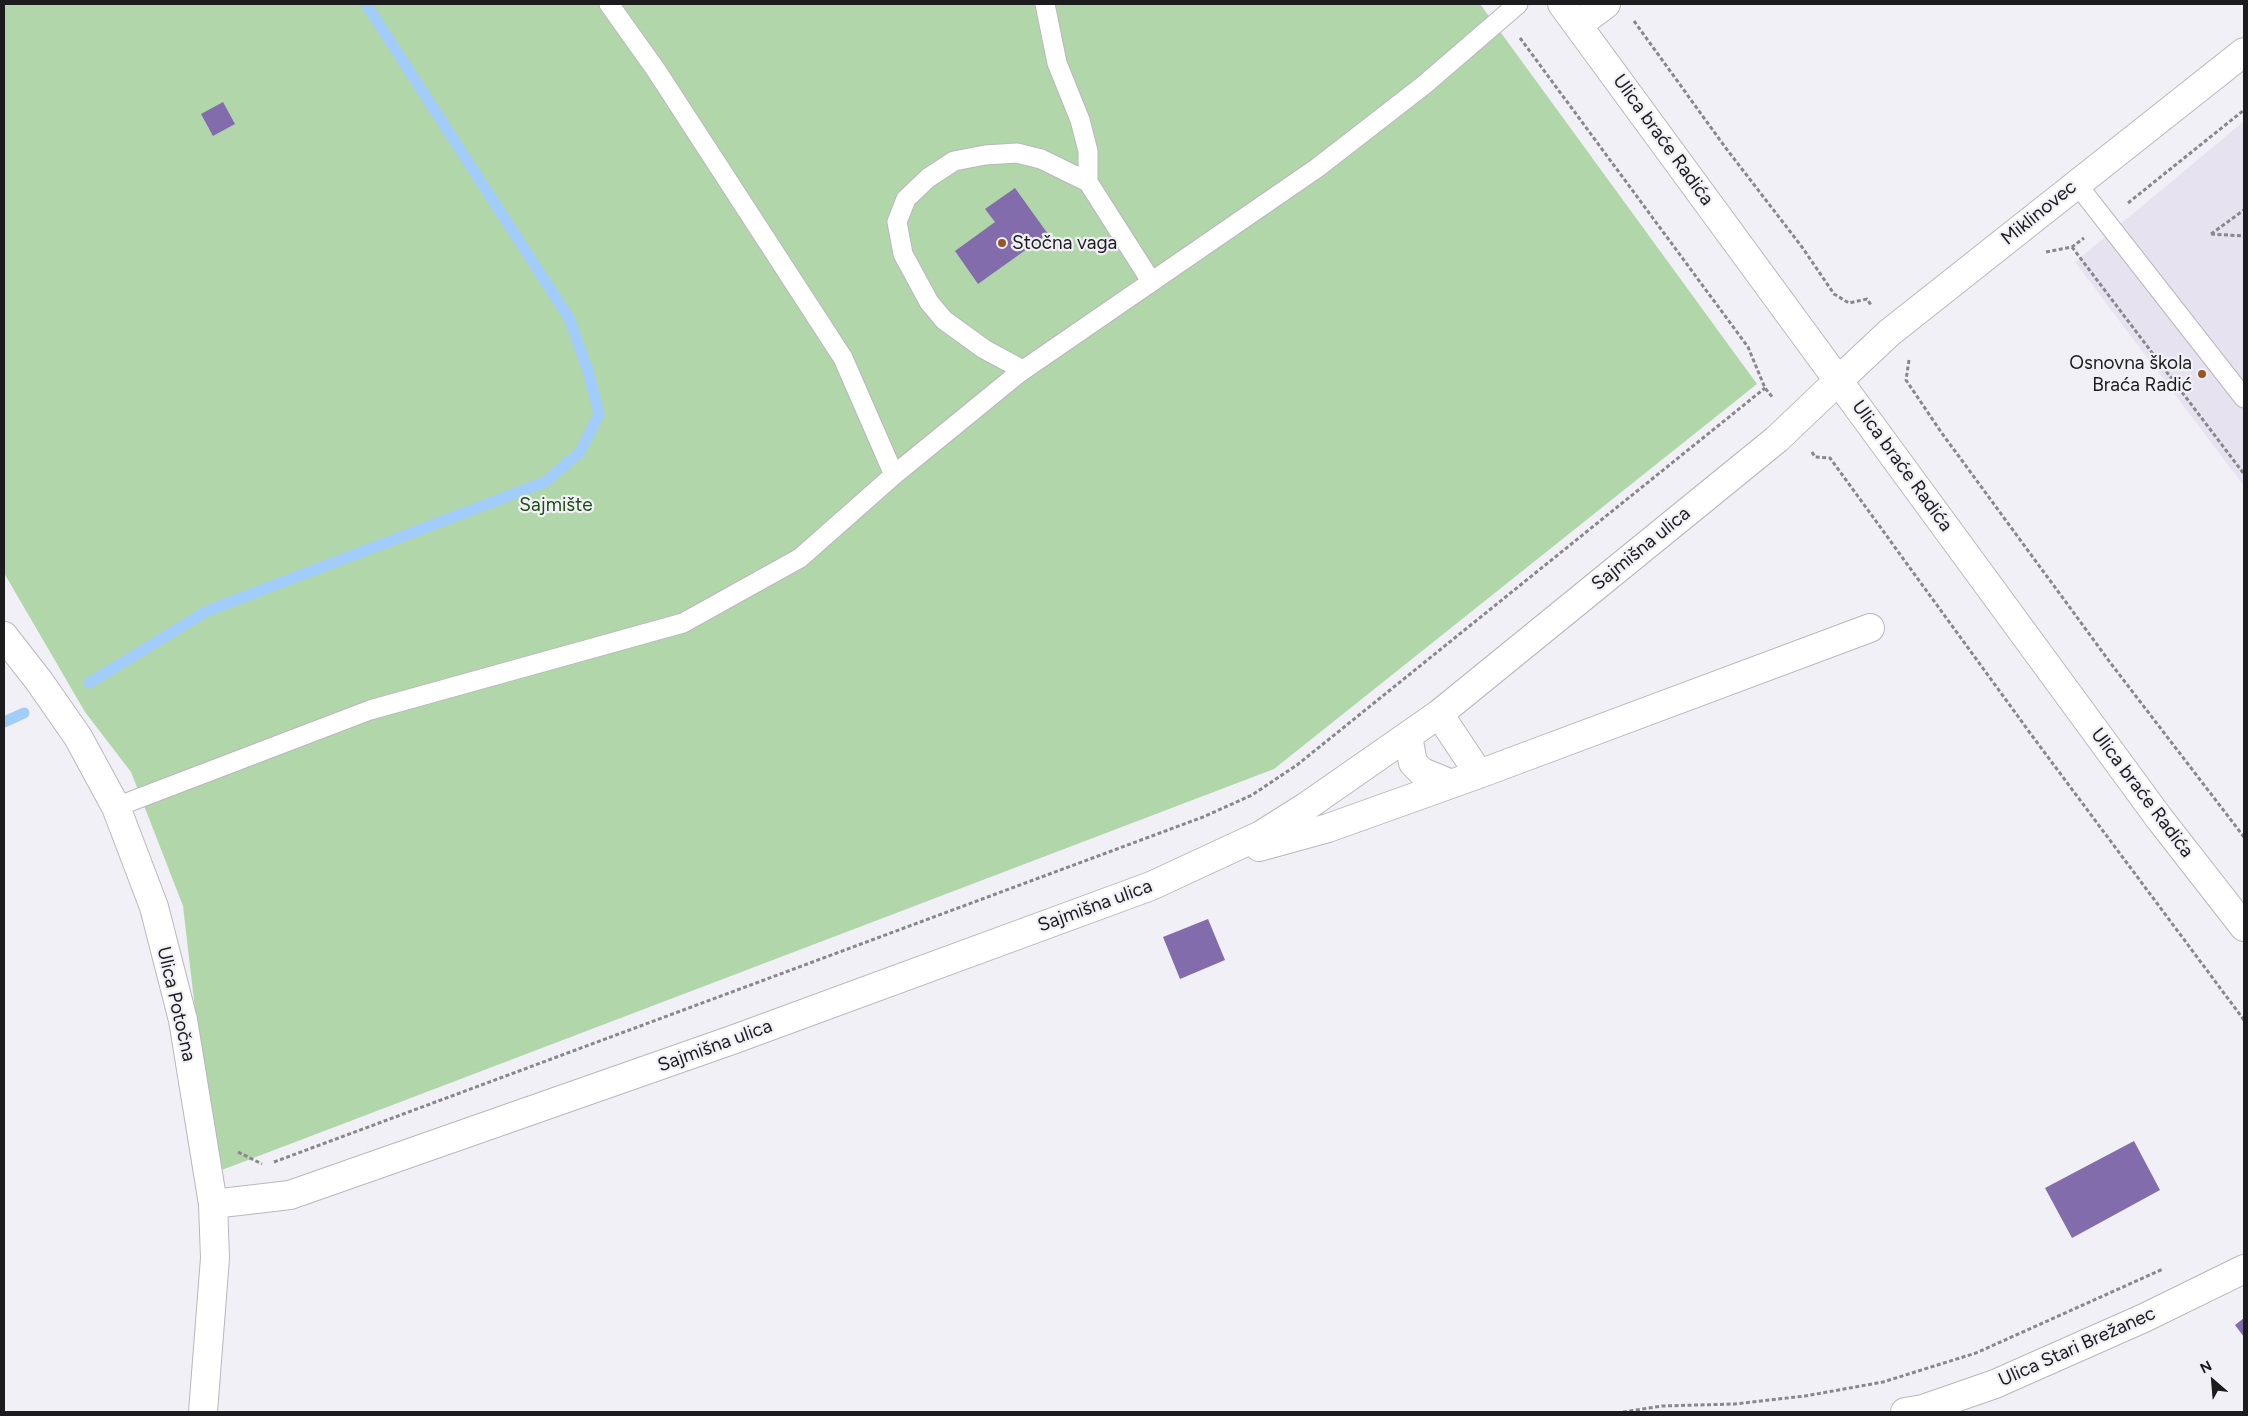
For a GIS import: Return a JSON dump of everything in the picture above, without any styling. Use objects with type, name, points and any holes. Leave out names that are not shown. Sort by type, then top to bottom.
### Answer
[{"type":"street","points":[[1570,14],[1606,4]]},
{"type":"street","name":"Ulica braće Radića","points":[[1570,14],[1840,379],[2159,818],[2244,927]]},
{"type":"street","name":"Miklinovec","points":[[1840,379],[1889,333],[2076,183],[2244,52]]},
{"type":"street","name":"Sajmišna ulica","points":[[214,1204],[290,1195],[741,1037],[1151,886],[1209,861],[1261,835],[1439,714],[1794,425],[1840,379]]},
{"type":"street","name":"Sajmišna ulica","points":[[1209,861],[1328,828],[1479,774],[1870,628]]},
{"type":"street","name":"Ulica Potočna","points":[[4,636],[39,681],[78,737],[116,807],[154,907],[178,1001],[214,1204],[215,1258],[203,1412]]},
{"type":"street","points":[[1439,714],[1479,774]]},
{"type":"street","points":[[1408,736],[1413,763],[1422,772],[1450,783]]},
{"type":"street","name":"Ulica Stari Brežanec","points":[[1905,1412],[1923,1409],[1995,1384],[2144,1318],[2244,1269]]},
{"type":"lane","points":[[609,4],[656,70],[843,358],[894,475]]},
{"type":"lane","points":[[1045,4],[1057,63],[1080,120],[1088,151],[1088,182]]},
{"type":"lane","points":[[116,807],[370,710],[683,623],[800,558],[894,475],[1023,370],[1317,168],[1424,85],[1511,10]]},
{"type":"lane","points":[[1023,370],[984,349],[944,320],[929,302],[903,254],[897,222],[906,199],[922,183],[954,161],[962,159],[1017,153],[1041,159],[1088,182],[1151,281]]},
{"type":"lane","points":[[2076,183],[2244,398]]},
{"type":"path","points":[[1511,10],[1748,347],[1765,388],[1794,425],[1815,458],[1830,458],[2030,734],[2244,1020]]},
{"type":"path","points":[[1633,20],[1725,147],[1802,247],[1834,294],[1850,303],[1867,299],[1910,362]]},
{"type":"path","points":[[2044,254],[2072,247],[2244,110]]},
{"type":"path","points":[[2244,210],[2211,234],[2244,236]]},
{"type":"path","points":[[2072,247],[2244,474]]},
{"type":"path","points":[[1918,355],[1910,362],[1906,380],[1941,432],[2112,665],[2244,837]]},
{"type":"path","points":[[202,1139],[221,1136],[240,1154],[264,1166],[1203,817],[1252,795],[1297,765],[1765,388]]},
{"type":"path","points":[[1623,1412],[1662,1406],[1735,1404],[1805,1396],[1883,1382],[1976,1353],[2172,1265]]},
{"type":"shaded area","name":"Osnovna škola Braća Radić","points":[[2244,121],[2244,486],[2075,262]]},
{"type":"green space","name":"Sajmište","points":[[4,4],[1480,4],[1757,384],[1274,769],[214,1173],[183,906],[131,772],[85,712],[4,573]]},
{"type":"building","points":[[223,102],[235,124],[213,136],[201,114]]},
{"type":"building","name":"Stočna vaga","points":[[1015,188],[1048,234],[978,284],[955,251],[995,222],[985,209]]},
{"type":"building","points":[[1208,919],[1225,960],[1180,979],[1163,937]]},
{"type":"building","points":[[2134,1141],[2160,1190],[2072,1238],[2045,1188]]},
{"type":"building","points":[[2244,1318],[2244,1337],[2235,1325]]},
{"type":"waterway","points":[[89,683],[207,611],[545,482],[580,452],[599,414],[588,371],[569,318],[366,4]]},
{"type":"waterway","points":[[4,722],[24,713]]},
{"type":"place","name":"Stočna vaga","points":[[1002,243]]},
{"type":"place","name":"Osnovna škola Braća Radić","points":[[2202,374]]}]
